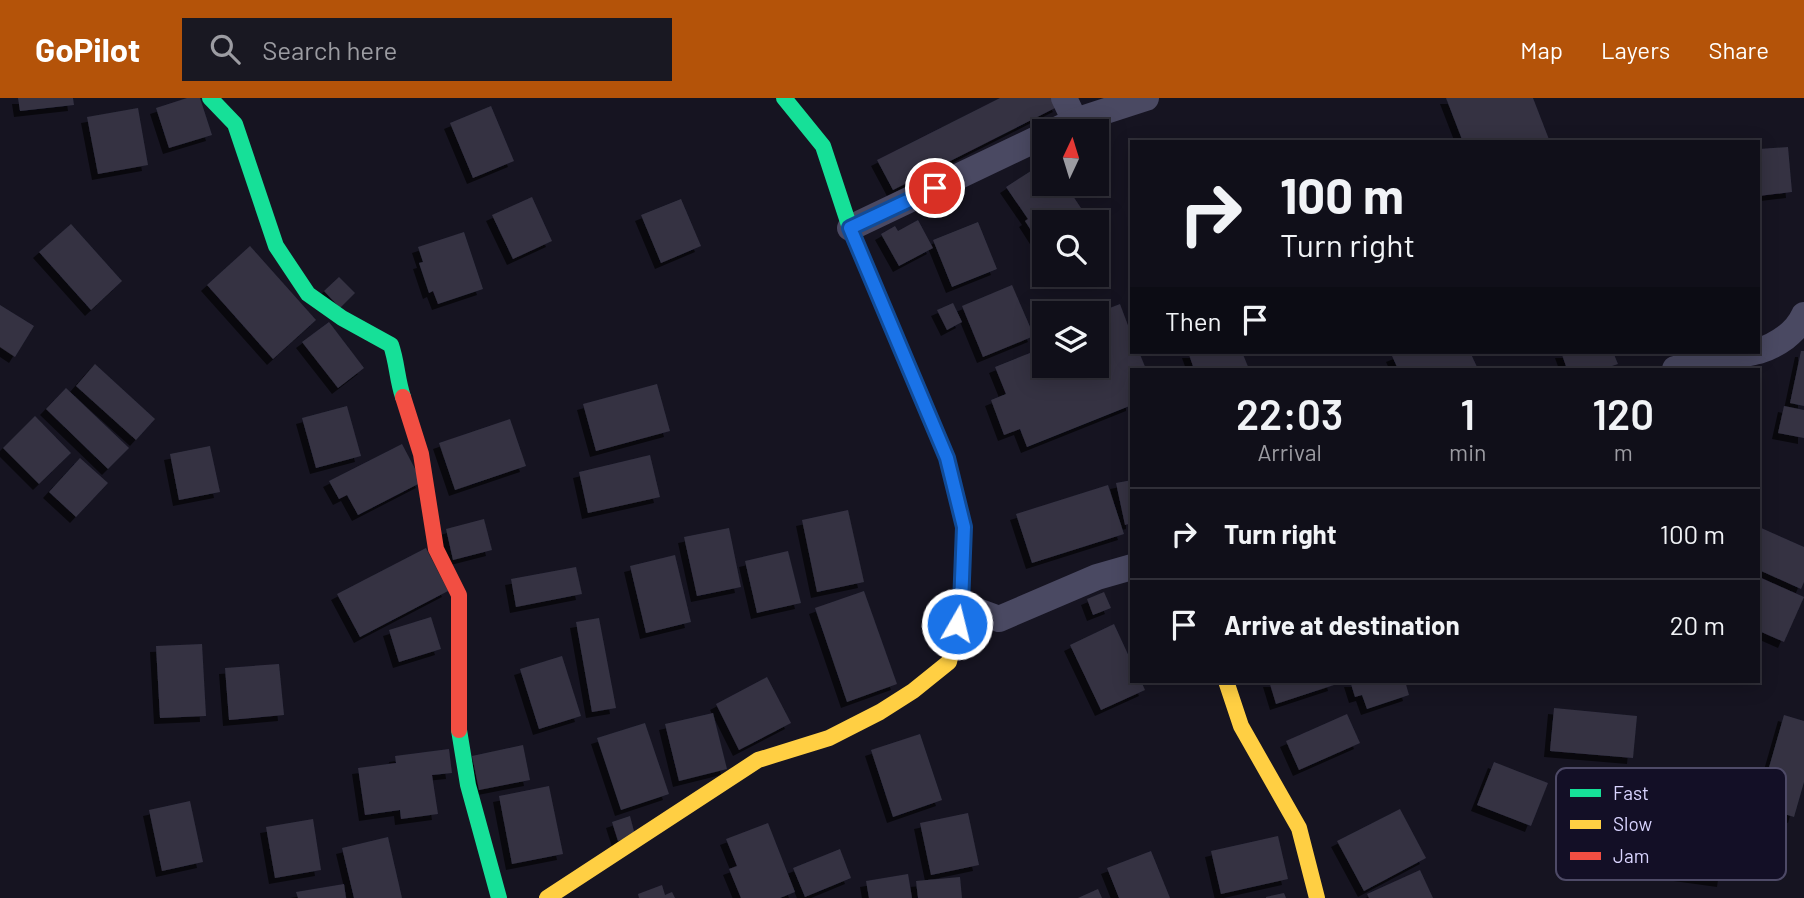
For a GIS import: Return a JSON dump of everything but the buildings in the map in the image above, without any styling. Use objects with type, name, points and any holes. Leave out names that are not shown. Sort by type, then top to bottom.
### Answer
[{"type":"street","points":[[210,98],[235,124],[276,246],[308,294],[342,318],[391,345],[397,361],[398,382],[421,454],[436,549],[459,595],[458,728],[468,785],[499,898]]},
{"type":"street","points":[[547,898],[758,760],[829,738],[880,712],[913,691],[949,662],[961,605],[964,527],[947,458],[850,228],[823,146],[784,98]]},
{"type":"street","points":[[1064,117],[1146,98]]},
{"type":"street","points":[[850,228],[1032,141]]},
{"type":"street","points":[[1760,350],[1774,346],[1800,324],[1804,315]]},
{"type":"street","points":[[1680,368],[1743,354]]},
{"type":"street","points":[[961,605],[999,619],[1097,577],[1130,568]]},
{"type":"street","points":[[1227,683],[1241,726],[1299,828],[1317,898]]},
{"type":"traffic: fast","points":[[210,98],[235,124],[276,246],[308,294],[342,318],[391,345],[403,397]]},
{"type":"traffic: fast","points":[[784,98],[823,146],[850,228],[910,370]]},
{"type":"traffic: fast","points":[[459,730],[468,785],[499,898]]},
{"type":"traffic: slow","points":[[547,898],[758,760],[829,738],[880,712],[913,691],[949,662],[954,640]]},
{"type":"traffic: slow","points":[[1227,683],[1241,726],[1299,828],[1317,898]]},
{"type":"traffic: jam","points":[[910,370],[947,458],[964,527],[961,605],[954,640]]},
{"type":"traffic: jam","points":[[403,397],[421,454],[436,549],[459,595],[459,730]]},
{"type":"route","points":[[935,188],[850,228],[947,458],[964,527],[961,605],[957,624]]}]
